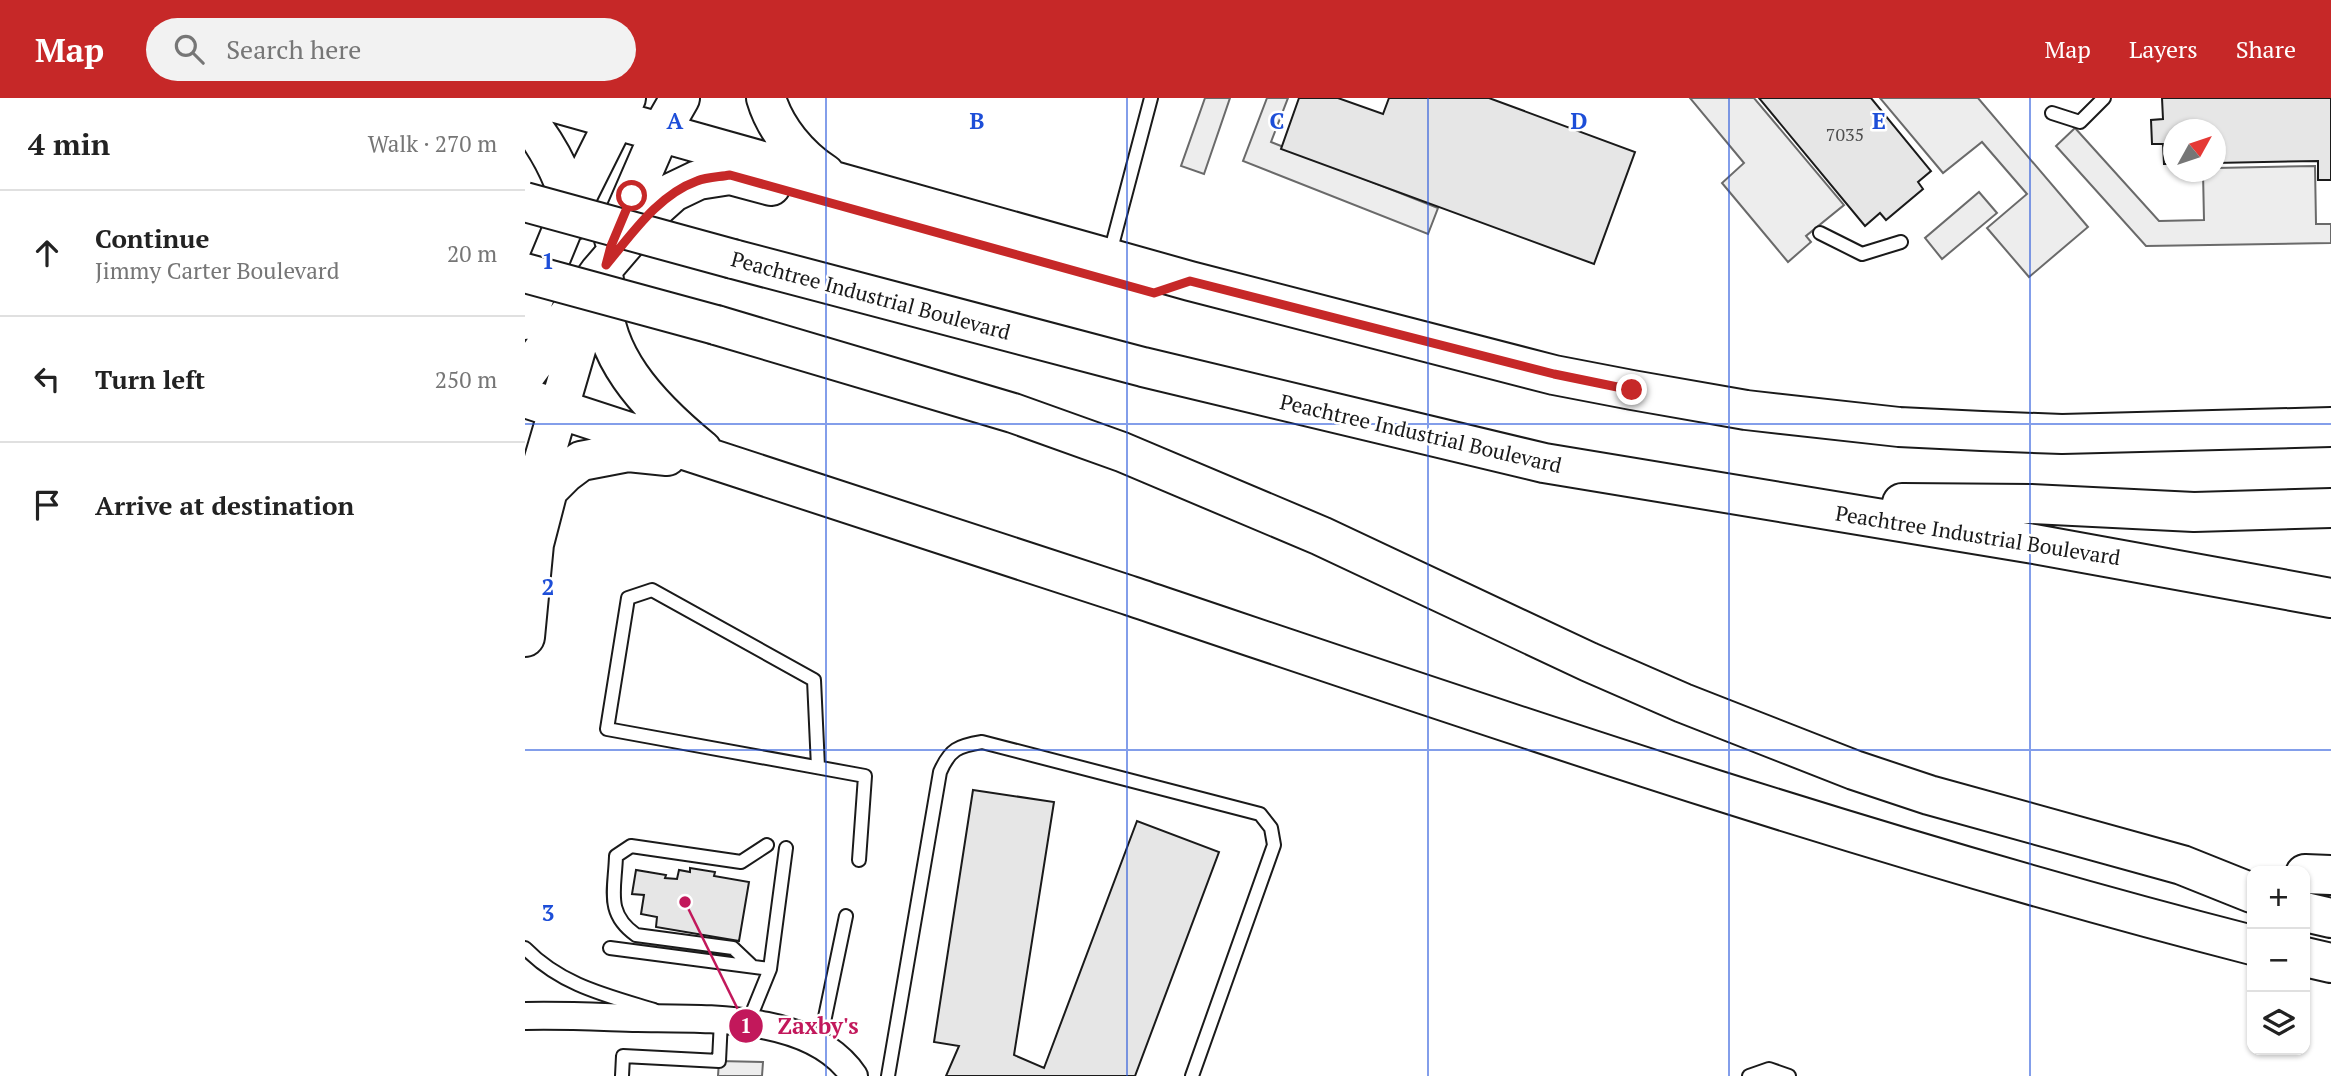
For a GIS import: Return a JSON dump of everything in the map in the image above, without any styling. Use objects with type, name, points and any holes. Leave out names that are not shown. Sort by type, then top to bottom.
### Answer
[{"type":"main road","points":[[538,98],[634,115],[833,180],[1190,281],[1554,374],[1746,410],[1899,427],[2049,434],[2331,427]]},
{"type":"main road","points":[[634,115],[680,98]]},
{"type":"main road","points":[[766,98],[780,128],[796,149],[833,180]]},
{"type":"main road","points":[[525,524],[541,403],[623,181],[634,115]]},
{"type":"main road","points":[[525,375],[589,267],[634,115]]},
{"type":"main road","points":[[589,267],[634,115]]},
{"type":"main road","points":[[525,117],[558,168],[601,297],[605,322],[615,350],[650,402],[714,461]]},
{"type":"main road","points":[[527,298],[589,267],[673,192],[698,180],[730,175],[1154,293],[1190,281]]},
{"type":"main road","name":"Peachtree Industrial Boulevard","points":[[525,202],[1143,367],[1544,463],[2048,546],[2331,598]]},
{"type":"main road","points":[[527,298],[716,325],[1013,413],[1122,452],[1321,536],[1682,703],[1854,770],[1929,796],[2182,865],[2247,891]]},
{"type":"main road","points":[[541,403],[989,548],[1394,685],[1761,803],[2122,912],[2247,944]]},
{"type":"main road","points":[[525,637],[534,544],[548,490],[565,472],[581,461],[628,452],[714,461]]},
{"type":"main road","points":[[1777,502],[2031,504],[2194,512],[2331,508]]},
{"type":"main road","points":[[2182,865],[2247,870]]},
{"type":"main road","points":[[2310,874],[2331,875]]},
{"type":"main road","points":[[2310,913],[2331,918]]},
{"type":"main road","points":[[2310,958],[2331,963]]},
{"type":"street","points":[[525,1016],[721,1020],[748,1023],[793,1033],[819,1046],[834,1056],[854,1076]]},
{"type":"lane","points":[[1109,258],[1151,98]]},
{"type":"lane","points":[[2052,113],[2080,122],[2104,98]]},
{"type":"lane","points":[[1820,233],[1862,254],[1901,242]]},
{"type":"lane","points":[[818,767],[814,680],[652,590],[628,598],[607,729],[865,776],[859,860]]},
{"type":"lane","points":[[888,1076],[940,772],[947,755],[962,745],[982,742],[1260,814],[1271,828],[1274,845],[1192,1076]]},
{"type":"lane","points":[[752,966],[733,947],[636,935],[623,926],[614,909],[616,856],[631,846],[741,862],[768,845]]},
{"type":"lane","points":[[748,1023],[770,969],[786,848]]},
{"type":"lane","points":[[819,1046],[846,916]]},
{"type":"lane","points":[[525,948],[538,961],[568,981],[681,1019]]},
{"type":"lane","points":[[610,948],[770,969]]},
{"type":"lane","points":[[622,1076],[623,1056],[719,1061],[721,1020]]},
{"type":"lane","points":[[1749,1076],[1769,1069],[1789,1076]]},
{"type":"shaded area","points":[[1205,98],[1230,98],[1204,174],[1181,166]]},
{"type":"shaded area","points":[[1267,98],[1288,98],[1271,142],[1438,208],[1428,234],[1243,161]]},
{"type":"shaded area","points":[[1690,98],[1754,98],[1844,205],[1806,236],[1811,242],[1788,262],[1722,183],[1744,163]]},
{"type":"shaded area","points":[[1880,98],[1978,98],[2088,227],[2029,277],[1987,228],[2027,194],[1982,142],[1943,173]]},
{"type":"shaded area","points":[[2075,128],[2159,221],[2204,220],[2203,182],[2226,182],[2226,168],[2315,166],[2316,224],[2331,224],[2331,243],[2146,246],[2056,146]]},
{"type":"shaded area","points":[[1979,192],[1997,213],[1942,259],[1925,238]]},
{"type":"shaded area","points":[[719,1061],[763,1062],[762,1076],[718,1076]]},
{"type":"building","points":[[1299,98],[1338,98],[1383,114],[1389,98],[1489,98],[1635,152],[1594,264],[1281,149]]},
{"type":"building","points":[[1759,98],[1871,98],[1931,171],[1918,182],[1923,189],[1886,220],[1880,213],[1865,226]]},
{"type":"building","points":[[2162,98],[2331,98],[2331,180],[2318,180],[2318,161],[2226,163],[2226,119],[2163,119]]},
{"type":"building","points":[[2163,119],[2163,144],[2152,144],[2151,120]]},
{"type":"building","points":[[973,790],[1054,802],[1014,1055],[1044,1068],[1137,821],[1219,852],[1135,1076],[946,1076],[959,1046],[934,1042]]},
{"type":"building","points":[[690,868],[715,872],[714,876],[749,882],[739,941],[656,927],[657,917],[641,914],[644,895],[632,894],[636,870],[677,879],[679,870],[690,872]]},
{"type":"place","name":"Zaxby's","points":[[685,902]]},
{"type":"route","points":[[632,196],[606,265],[673,192],[698,180],[730,175],[1154,293],[1190,281],[1554,374],[1632,390]]}]
